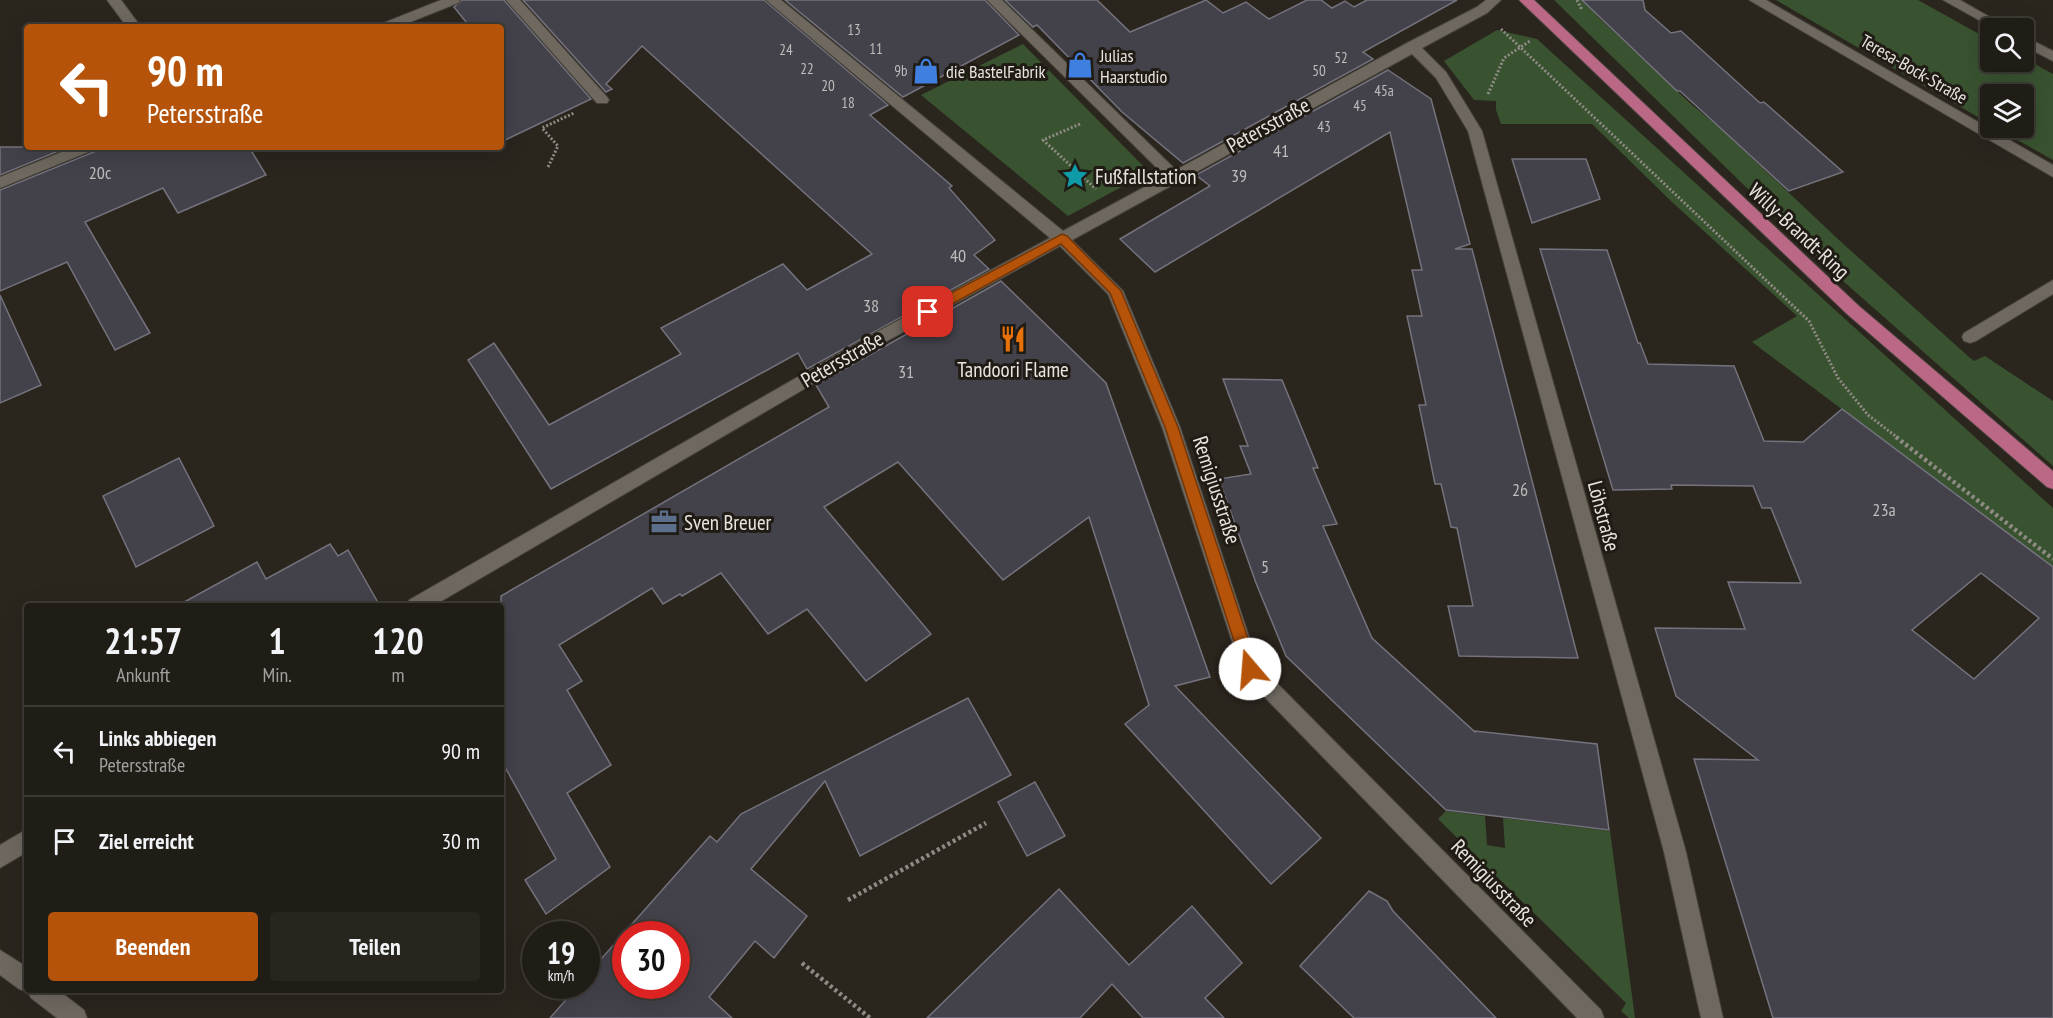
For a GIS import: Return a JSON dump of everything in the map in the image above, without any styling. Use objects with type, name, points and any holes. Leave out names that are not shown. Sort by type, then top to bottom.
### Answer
[{"type":"main road","name":"Willy-Brandt-Ring","points":[[1526,0],[1853,310],[2053,482]]},
{"type":"street","points":[[114,0],[132,24]]},
{"type":"street","points":[[393,24],[453,0]]},
{"type":"street","points":[[513,0],[602,100]]},
{"type":"street","name":"Remigiusstraße","points":[[773,0],[1062,238],[1115,291],[1172,427],[1250,669],[1593,1018]]},
{"type":"street","points":[[994,0],[1174,176]]},
{"type":"street","name":"Petersstraße","points":[[421,603],[870,343],[1412,46],[1482,10],[1494,0]]},
{"type":"street","name":"Teresa-Bock-Straße","points":[[1756,0],[2053,172]]},
{"type":"street","points":[[1950,0],[1983,18]]},
{"type":"street","name":"Löhstraße","points":[[1412,46],[1441,75],[1475,131],[1675,852],[1712,1018]]},
{"type":"street","points":[[2034,46],[2053,57]]},
{"type":"street","points":[[0,183],[81,150]]},
{"type":"street","points":[[1970,337],[2053,286]]},
{"type":"street","points":[[0,857],[24,842]]},
{"type":"street","points":[[0,961],[24,979]]},
{"type":"street","points":[[43,993],[76,1018]]},
{"type":"path","points":[[1482,10],[1809,321],[1838,378],[1868,415],[2053,559]]},
{"type":"path","points":[[1475,131],[1490,86],[1504,58],[1520,47]]},
{"type":"path","points":[[548,167],[558,146],[542,128],[602,100]]},
{"type":"path","points":[[1108,111],[1043,140],[1116,208]]},
{"type":"path","points":[[848,900],[986,823]]},
{"type":"path","points":[[802,963],[870,1018]]},
{"type":"green space","points":[[1554,0],[1583,0],[1598,17],[1691,104],[1969,357],[1974,361],[1985,356],[2053,401],[2053,466],[1835,274]]},
{"type":"green space","points":[[1776,0],[1918,0],[1980,34],[1980,72],[2034,72],[2034,64],[2053,74],[2053,160],[2014,138],[2034,138],[2034,84],[1980,84],[1980,118]]},
{"type":"green space","points":[[1497,30],[1537,39],[2053,508],[2053,567],[1752,342],[1797,316],[1672,202],[1592,124],[1501,124],[1496,110],[1496,101],[1474,100],[1444,61]]},
{"type":"green space","points":[[1023,44],[1149,172],[1068,216],[921,95]]},
{"type":"green space","points":[[1446,811],[1485,816],[1487,845],[1505,848],[1503,818],[1610,831],[1635,1018],[1629,1018],[1621,1011],[1626,1003],[1438,819]]},
{"type":"building","points":[[462,0],[504,0],[591,99],[504,141],[504,24],[468,24],[454,7]]},
{"type":"building","points":[[523,0],[764,0],[888,105],[870,115],[952,186],[949,188],[995,240],[974,255],[989,269],[807,369],[798,353],[551,489],[468,360],[494,343],[549,425],[681,354],[661,328],[783,264],[807,290],[872,254],[642,46],[606,84],[612,89],[606,92]]},
{"type":"building","points":[[785,0],[985,0],[1019,35],[903,97]]},
{"type":"building","points":[[1005,0],[1097,0],[1130,32],[1206,0],[1223,13],[1246,2],[1269,19],[1307,0],[1321,0],[1332,8],[1345,1],[1354,7],[1367,0],[1457,0],[1363,52],[1373,59],[1183,163],[1122,112],[1037,25],[1033,27]]},
{"type":"building","points":[[1582,0],[1643,0],[1645,10],[1671,33],[1681,31],[1760,103],[1764,102],[1843,172],[1789,191],[1680,91],[1677,91]]},
{"type":"building","points":[[1388,70],[1431,99],[1470,244],[1455,249],[1472,249],[1578,658],[1459,656],[1448,606],[1473,606],[1457,528],[1451,527],[1441,484],[1435,484],[1419,405],[1426,405],[1407,316],[1422,316],[1412,270],[1422,270],[1390,132],[1155,272],[1120,239],[1210,186],[1196,175]]},
{"type":"building","points":[[0,147],[24,147],[24,150],[61,150],[0,175]]},
{"type":"building","points":[[95,150],[251,150],[266,175],[178,213],[163,188],[85,222],[150,333],[115,350],[67,262],[0,291],[0,190]]},
{"type":"building","points":[[1512,159],[1586,159],[1600,199],[1532,223]]},
{"type":"building","points":[[1540,249],[1607,250],[1638,343],[1640,343],[1648,364],[1734,366],[1764,441],[1803,442],[1842,409],[2053,567],[2053,1018],[1773,1018],[1694,759],[1758,760],[1676,696],[1655,628],[1745,629],[1728,582],[1801,583],[1771,508],[1762,508],[1753,486],[1671,485],[1672,489],[1613,490]],"holes":[[[1981,573],[2039,618],[1974,679],[1912,630]]]},
{"type":"building","points":[[1001,281],[1106,383],[1210,677],[1175,686],[1321,838],[1271,884],[1125,724],[1149,705],[1089,517],[1003,580],[898,462],[824,507],[931,634],[866,681],[807,609],[768,634],[721,573],[682,596],[680,594],[663,604],[652,588],[559,645],[582,681],[567,690],[611,765],[567,793],[610,867],[546,914],[525,880],[556,859],[504,765],[504,603],[501,603],[501,596],[829,407],[816,385]]},
{"type":"building","points":[[0,295],[41,385],[0,403]]},
{"type":"building","points":[[1223,379],[1282,380],[1318,468],[1313,468],[1337,524],[1323,526],[1372,638],[1475,732],[1597,744],[1609,830],[1446,810],[1286,656],[1256,583],[1219,479],[1251,474],[1240,446],[1248,446]]},
{"type":"building","points":[[179,458],[214,526],[136,567],[103,496]]},
{"type":"building","points":[[330,544],[338,556],[348,550],[378,603],[182,603],[257,562],[266,579]]},
{"type":"building","points":[[968,698],[1011,775],[860,856],[825,781],[751,869],[807,916],[774,958],[755,941],[709,997],[732,1018],[550,1018],[567,999],[600,999],[600,960],[612,947],[612,999],[690,999],[690,921],[635,921],[710,836],[717,842],[741,814]]},
{"type":"building","points":[[1035,782],[1065,836],[1027,856],[998,802]]},
{"type":"building","points":[[1059,889],[1129,965],[1192,906],[1242,963],[1205,998],[1224,1018],[1143,1018],[1112,984],[1080,1018],[927,1018]]},
{"type":"building","points":[[1369,891],[1387,901],[1393,911],[1496,1018],[1354,1018],[1300,966]]},
{"type":"place","name":"Julias Haarstudio","points":[[1080,65]]},
{"type":"place","name":"die BastelFabrik","points":[[926,71]]},
{"type":"place","name":"Fußfallstation","points":[[1075,176]]},
{"type":"place","name":"Tandoori Flame","points":[[1013,339]]},
{"type":"place","name":"Sven Breuer","points":[[664,522]]},
{"type":"route","points":[[928,312],[1062,238],[1115,291],[1172,427],[1250,669]]}]
